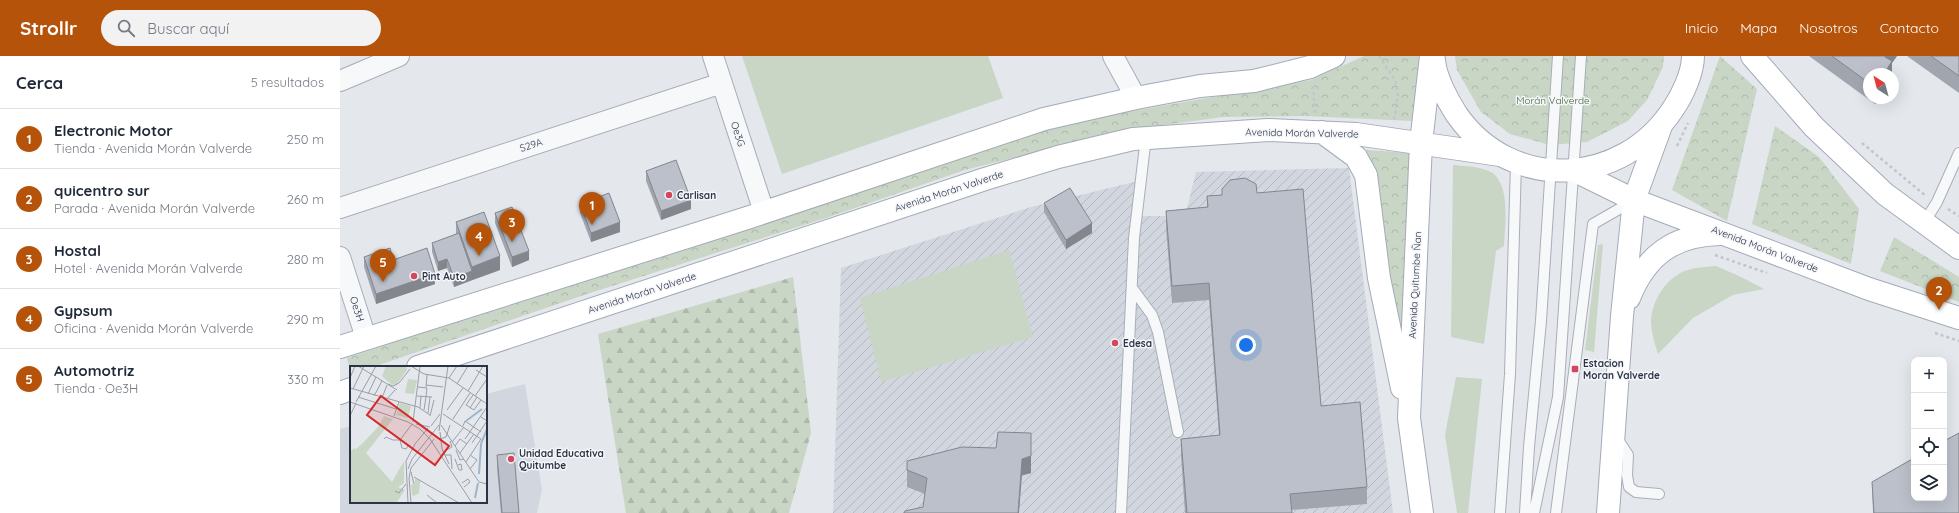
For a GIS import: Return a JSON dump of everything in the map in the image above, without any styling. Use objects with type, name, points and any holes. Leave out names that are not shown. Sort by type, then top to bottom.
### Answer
[{"type":"main road","points":[[340,347],[764,212],[1044,119],[1136,98],[1200,86],[1254,81],[1310,67],[1334,56]]},
{"type":"main road","name":"Avenida Quitumbe Ñan","points":[[1422,513],[1409,418],[1421,143],[1431,56]]},
{"type":"main road","points":[[1434,56],[1434,63],[1446,100],[1469,131],[1508,159]]},
{"type":"main road","points":[[1608,513],[1622,316],[1634,200],[1662,126],[1682,95],[1693,56]]},
{"type":"main road","points":[[1752,56],[1814,127],[1884,194],[1959,248]]},
{"type":"main road","points":[[1319,126],[1356,157],[1366,175],[1379,278],[1409,418]]},
{"type":"main road","name":"Avenida Morán Valverde","points":[[421,366],[985,178],[1058,156],[1146,137],[1319,126],[1356,134],[1421,143],[1508,159],[1550,171],[1574,171],[1634,200],[1723,234],[1869,288],[1959,318]]},
{"type":"main road","points":[[1574,171],[1607,163],[1637,148],[1662,126]]},
{"type":"main road","points":[[1622,316],[1642,271],[1658,254],[1677,241],[1699,234],[1723,234]]},
{"type":"street","points":[[340,81],[359,64],[399,56]]},
{"type":"street","name":"Oe3G","points":[[713,56],[764,212]]},
{"type":"street","points":[[1113,56],[1136,98]]},
{"type":"street","name":"S29A","points":[[340,208],[722,83]]},
{"type":"street","name":"Oe3H","points":[[340,257],[366,338]]},
{"type":"lane","points":[[1525,513],[1529,447],[1541,321],[1558,56]]},
{"type":"lane","points":[[1534,513],[1558,397],[1581,56]]},
{"type":"lane","points":[[1121,513],[1134,238],[1146,137]]},
{"type":"lane","points":[[1924,223],[1937,202],[1959,153]]},
{"type":"lane","points":[[1500,513],[1510,374],[1508,159]]},
{"type":"lane","points":[[1556,513],[1593,224],[1634,200]]},
{"type":"lane","points":[[1132,288],[1152,315],[1158,332],[1178,432]]},
{"type":"lane","points":[[1614,434],[1628,455],[1627,475],[1629,487],[1636,492],[1659,494]]},
{"type":"path","points":[[1379,56],[1395,80],[1398,94],[1391,139]]},
{"type":"path","points":[[1313,84],[1319,126]]},
{"type":"path","points":[[1673,152],[1689,122]]},
{"type":"path","points":[[1860,141],[1920,191],[1959,216]]},
{"type":"shaded area","name":"Edesa","points":[[1349,168],[1393,513],[833,513],[841,268],[1031,207],[1138,181],[1138,216],[1185,216],[1196,172]]},
{"type":"shaded area","name":"Unidad Educativa Quitumbe","points":[[525,384],[542,490],[537,513],[340,513],[340,429],[350,426],[350,503],[487,503],[487,394]]},
{"type":"green space","points":[[742,56],[988,56],[1003,98],[782,174]]},
{"type":"green space","points":[[1364,56],[1419,56],[1413,121],[1304,116],[1224,117],[1125,130],[965,170],[826,218],[587,294],[376,366],[350,366],[350,371],[347,358],[930,163],[1092,118],[1311,80]]},
{"type":"green space","name":"Morán Valverde","points":[[1455,56],[1664,56],[1663,67],[1647,100],[1628,121],[1587,142],[1550,145],[1510,134],[1481,112],[1457,70]]},
{"type":"green space","points":[[1720,56],[1757,89],[1727,221],[1672,190]]},
{"type":"green space","points":[[1775,126],[1819,157],[1859,209],[1851,264],[1752,224]]},
{"type":"green space","points":[[1367,150],[1410,153],[1403,349]]},
{"type":"green space","points":[[1453,165],[1474,167],[1494,174],[1500,182],[1505,203],[1506,215],[1504,246],[1496,251],[1484,344],[1451,337]]},
{"type":"green space","points":[[1894,237],[1959,277],[1959,302],[1880,271]]},
{"type":"green space","points":[[1603,244],[1594,352],[1585,350],[1598,245]]},
{"type":"green space","points":[[1009,250],[1033,337],[881,382],[860,298]]},
{"type":"green space","points":[[1716,266],[1764,289],[1733,295],[1693,318],[1658,354],[1652,334],[1651,321],[1654,305],[1662,290],[1667,283],[1680,273],[1695,268]]},
{"type":"green space","points":[[793,277],[811,433],[789,513],[626,513],[598,334]]},
{"type":"green space","points":[[1456,377],[1482,379],[1468,513],[1457,513],[1445,435]]},
{"type":"building","points":[[1832,56],[1885,56],[1892,61],[1888,68],[1863,68],[1863,79]]},
{"type":"building","points":[[1931,56],[1959,56],[1959,76]]},
{"type":"building","name":"Carlisan","points":[[676,160],[691,200],[661,211],[646,171]]},
{"type":"building","points":[[1245,178],[1256,184],[1257,193],[1303,189],[1321,406],[1360,402],[1367,487],[1290,494],[1292,513],[1187,513],[1181,439],[1220,435],[1209,283],[1172,286],[1166,211],[1208,207],[1207,196],[1222,195],[1222,189],[1230,180]]},
{"type":"building","points":[[1070,188],[1092,223],[1066,240],[1044,203]]},
{"type":"building","points":[[609,193],[620,222],[591,233],[580,204]]},
{"type":"building","points":[[512,207],[529,251],[512,257],[495,213]]},
{"type":"building","points":[[484,212],[500,256],[472,267],[456,222]]},
{"type":"building","points":[[459,233],[472,271],[454,278],[447,259],[438,262],[432,243]]},
{"type":"building","points":[[390,248],[393,260],[427,248],[435,274],[376,294],[364,257]]},
{"type":"building","points":[[998,432],[1031,433],[1031,456],[1022,459],[1018,513],[904,513],[905,511],[923,507],[927,478],[907,470],[907,461],[962,447],[996,448]]},
{"type":"building","points":[[1959,433],[1959,513],[1874,513],[1872,482],[1911,460],[1911,501],[1947,501],[1947,439]]},
{"type":"building","points":[[514,453],[519,513],[502,513],[497,455]]},
{"type":"place","name":"Carlisan","points":[[669,195]]},
{"type":"place","name":"Electronic Motor","points":[[592,225]]},
{"type":"place","name":"Hostal","points":[[512,242]]},
{"type":"place","name":"Gypsum","points":[[479,256]]},
{"type":"place","name":"Pint Auto","points":[[414,276]]},
{"type":"place","name":"Automotriz","points":[[383,282]]},
{"type":"place","name":"quicentro sur","points":[[1939,310]]},
{"type":"place","name":"Edesa","points":[[1115,343]]},
{"type":"place","name":"Estacion Moran Valverde","points":[[1575,369]]},
{"type":"place","name":"Unidad Educativa Quitumbe","points":[[511,459]]}]
